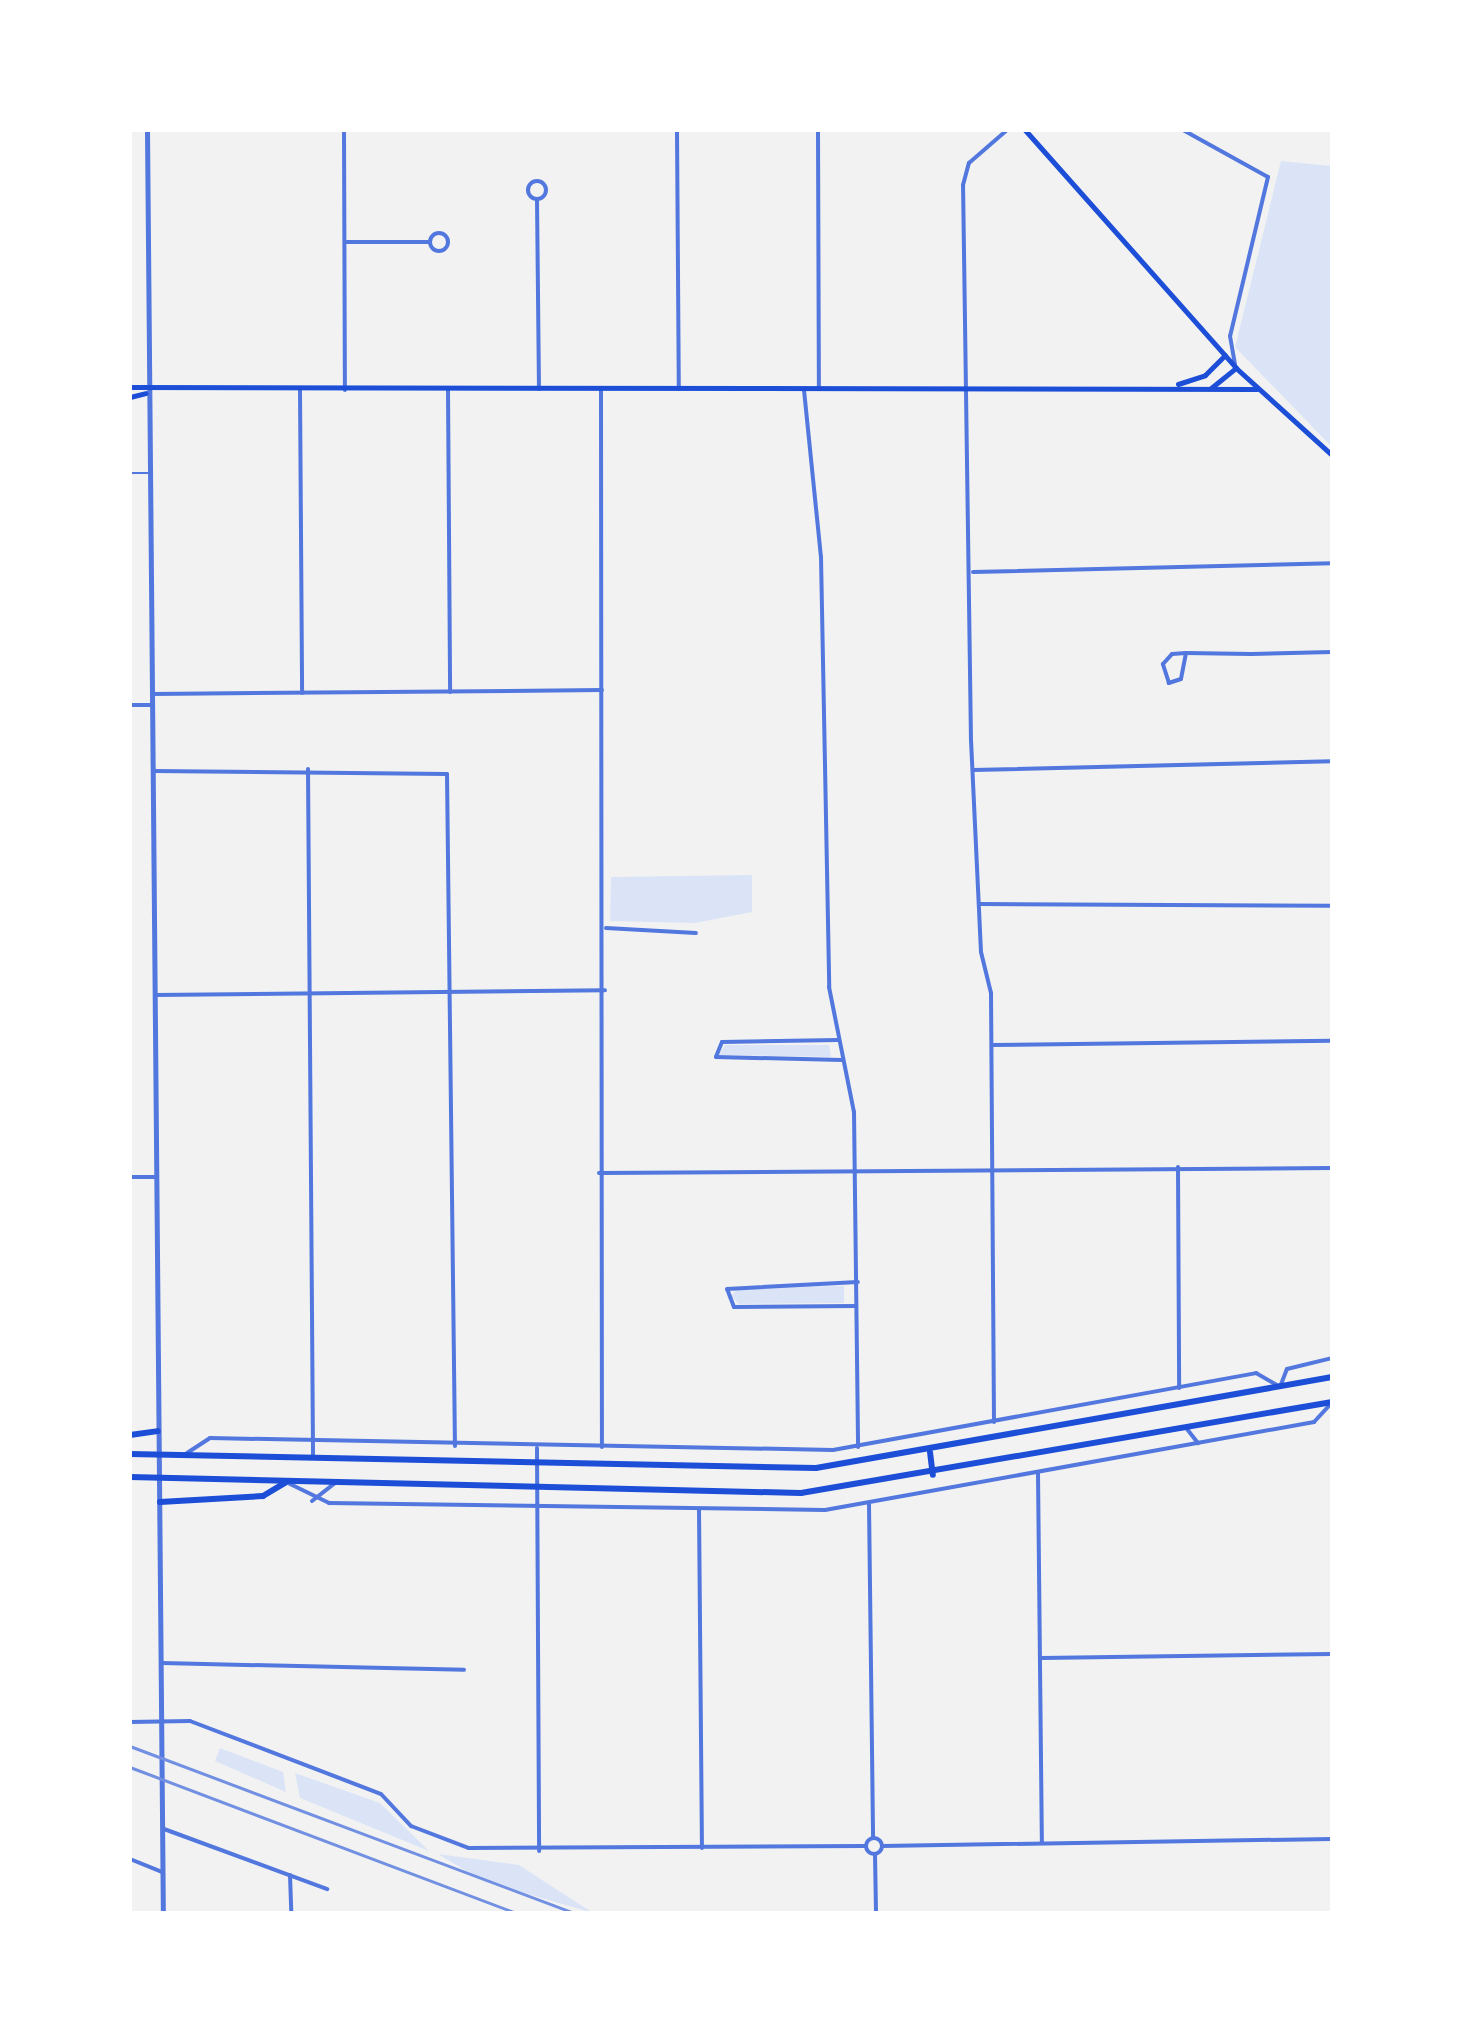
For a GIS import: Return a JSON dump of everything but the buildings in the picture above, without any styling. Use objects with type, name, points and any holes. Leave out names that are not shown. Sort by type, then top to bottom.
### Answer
[{"type":"highway","points":[[130,1454],[773,1470],[930,1452],[1332,1376]]},
{"type":"highway","points":[[131,1480],[785,1494],[933,1475],[1332,1402]]},
{"type":"highway","points":[[130,1435],[158,1432]]},
{"type":"highway","points":[[930,1452],[933,1475]]},
{"type":"highway","points":[[160,1502],[262,1496],[286,1482]]},
{"type":"main road","points":[[1025,130],[1236,368],[1332,455]]},
{"type":"main road","points":[[1174,385],[1205,375],[1224,355]]},
{"type":"main road","points":[[1211,388],[1236,368]]},
{"type":"main road","points":[[130,387],[148,392],[1174,385],[1257,389]]},
{"type":"main road","points":[[130,398],[148,392]]},
{"type":"street","points":[[147,130],[164,1913]]},
{"type":"street","points":[[344,130],[345,390]]},
{"type":"street","points":[[677,130],[678,389]]},
{"type":"street","points":[[818,130],[819,387]]},
{"type":"street","points":[[994,1422],[992,1045],[973,770],[964,174],[1007,130]]},
{"type":"street","points":[[1183,130],[1268,178],[1230,346],[1224,355]]},
{"type":"street","points":[[537,198],[539,389]]},
{"type":"street","points":[[344,242],[430,242]]},
{"type":"street","points":[[1230,346],[1236,368]]},
{"type":"street","points":[[804,388],[822,557],[838,1040],[855,1169],[858,1447]]},
{"type":"street","points":[[601,389],[607,990],[597,1022],[602,1449]]},
{"type":"street","points":[[300,390],[302,693]]},
{"type":"street","points":[[448,390],[450,692]]},
{"type":"street","points":[[971,572],[1332,564]]},
{"type":"street","points":[[1186,653],[1181,679],[1168,683],[1164,660],[1186,653],[1332,652]]},
{"type":"street","points":[[152,694],[604,690]]},
{"type":"street","points":[[130,706],[152,705]]},
{"type":"street","points":[[973,770],[1332,760]]},
{"type":"street","points":[[308,769],[313,1458]]},
{"type":"street","points":[[153,770],[445,770],[455,1446]]},
{"type":"street","points":[[980,904],[1332,906]]},
{"type":"street","points":[[606,928],[696,934]]},
{"type":"street","points":[[155,995],[607,990]]},
{"type":"street","points":[[838,1040],[722,1042],[716,1056],[842,1060]]},
{"type":"street","points":[[992,1045],[1332,1041]]},
{"type":"street","points":[[599,1173],[1178,1166],[1332,1168]]},
{"type":"street","points":[[1178,1166],[1179,1388]]},
{"type":"street","points":[[130,1177],[156,1177]]},
{"type":"street","points":[[858,1282],[727,1289],[734,1308],[858,1306]]},
{"type":"street","points":[[183,1455],[210,1438],[602,1449],[858,1447],[1256,1373],[1280,1387],[1286,1370],[1332,1358]]},
{"type":"street","points":[[286,1482],[312,1501],[699,1509],[869,1504],[1314,1422],[1332,1402]]},
{"type":"street","points":[[1186,1428],[1198,1443]]},
{"type":"street","points":[[536,1448],[539,1851]]},
{"type":"street","points":[[1038,1473],[1042,1842]]},
{"type":"street","points":[[312,1501],[336,1483]]},
{"type":"street","points":[[866,1846],[873,1838],[869,1504]]},
{"type":"street","points":[[699,1509],[702,1848]]},
{"type":"street","points":[[1041,1658],[1332,1654]]},
{"type":"street","points":[[162,1664],[464,1670]]},
{"type":"street","points":[[130,1722],[190,1721],[381,1794],[411,1826],[439,1838],[539,1851],[866,1846],[875,1854]]},
{"type":"street","points":[[164,1829],[328,1888]]},
{"type":"street","points":[[873,1838],[882,1846],[1332,1839]]},
{"type":"street","points":[[876,1913],[875,1854],[882,1846]]},
{"type":"street","points":[[130,1859],[163,1872]]},
{"type":"street","points":[[290,1875],[290,1913]]},
{"type":"lane","points":[[130,474],[150,473]]},
{"type":"shaded area","points":[[1281,161],[1332,166],[1332,447],[1235,347]]},
{"type":"shaded area","points":[[752,875],[752,912],[695,923],[610,921],[611,877]]},
{"type":"shaded area","points":[[725,1045],[829,1045],[831,1057],[719,1055]]},
{"type":"shaded area","points":[[844,1286],[844,1303],[739,1304],[731,1296],[739,1287]]},
{"type":"shaded area","points":[[220,1748],[283,1772],[286,1792],[215,1761]]},
{"type":"shaded area","points":[[295,1773],[380,1803],[429,1851],[300,1798]]},
{"type":"shaded area","points":[[438,1854],[519,1865],[593,1913],[483,1881]]},
{"type":"railway","points":[[130,1746],[574,1913]]},
{"type":"railway","points":[[130,1767],[517,1913]]}]
